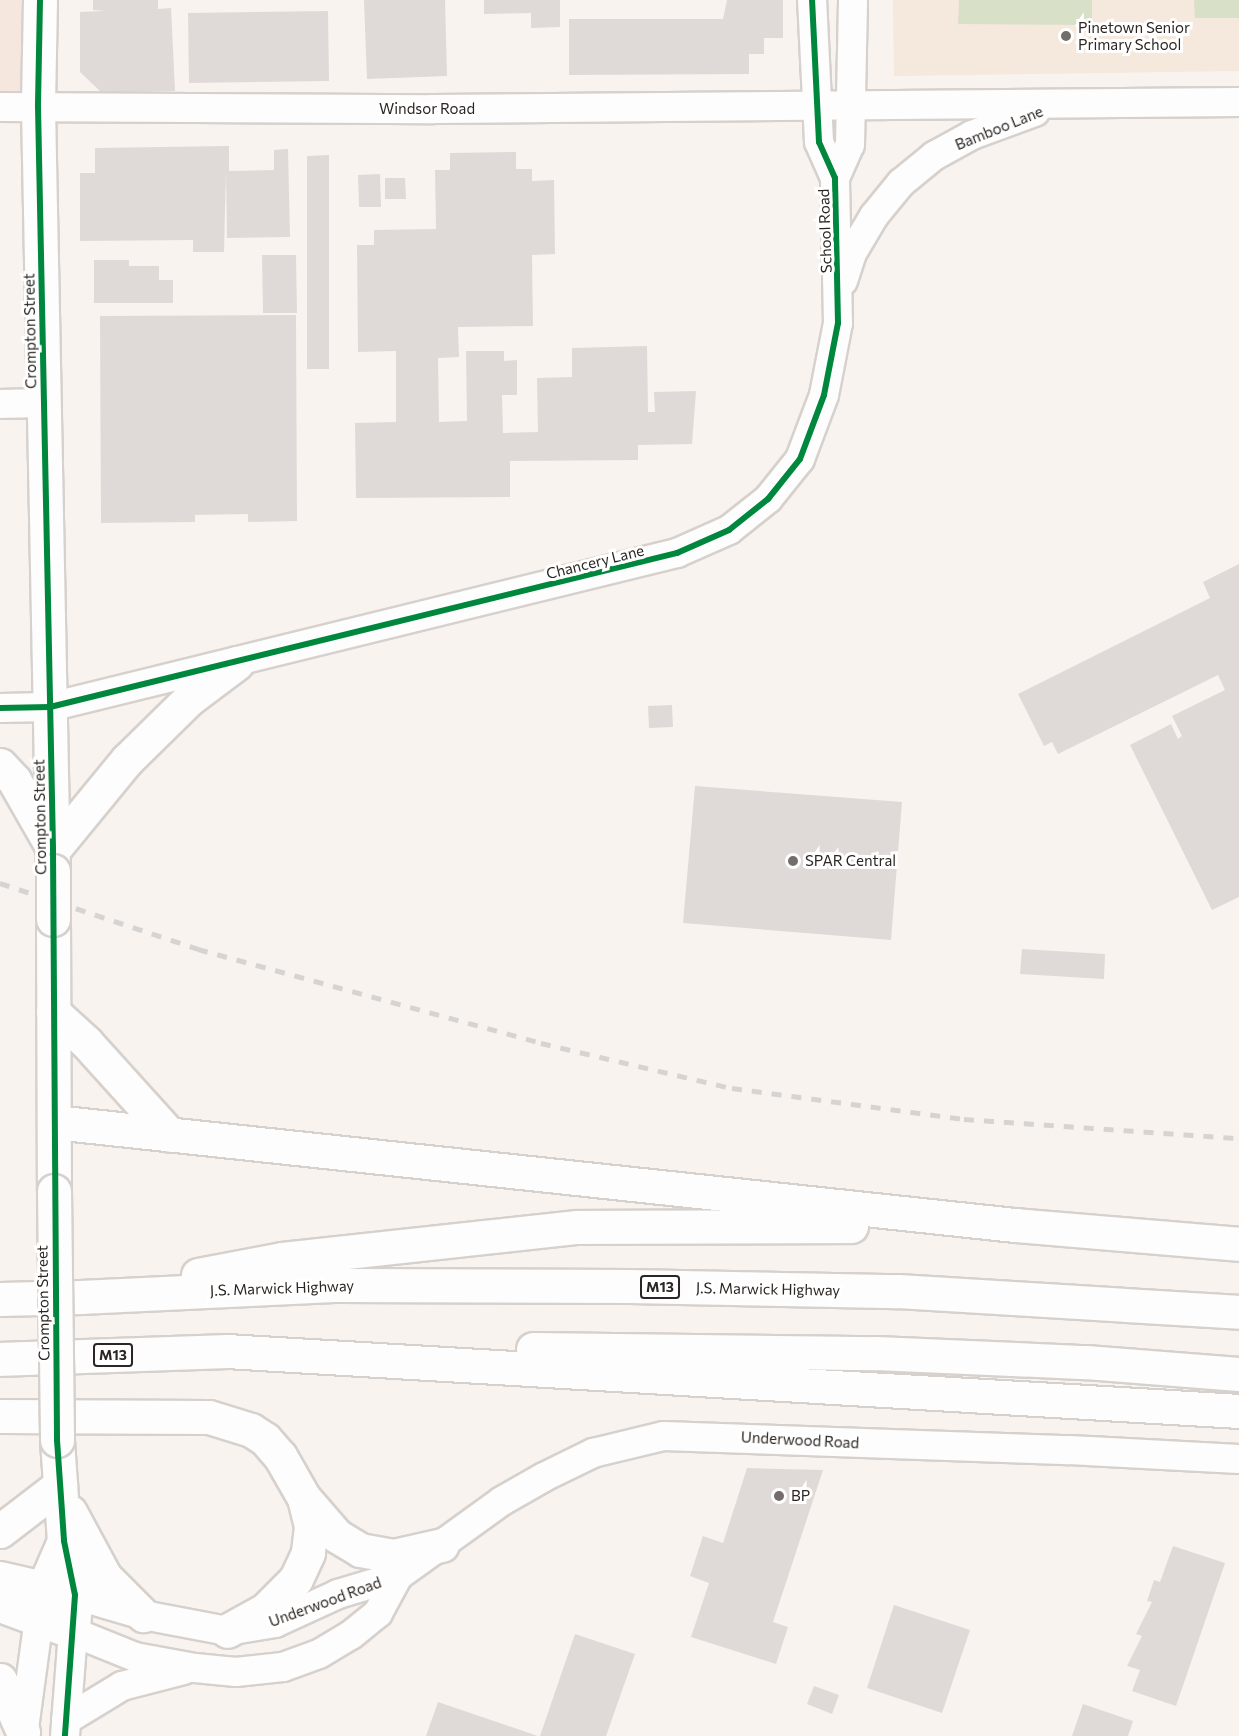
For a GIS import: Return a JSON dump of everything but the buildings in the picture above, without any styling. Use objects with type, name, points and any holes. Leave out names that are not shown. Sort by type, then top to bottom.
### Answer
[{"type":"main road","name":"Crompton Street","points":[[40,0],[38,107],[53,860],[57,1440],[64,1541],[75,1595],[73,1632]]},
{"type":"main road","points":[[53,860],[127,760],[189,699],[237,663]]},
{"type":"main road","points":[[0,765],[34,811],[53,860]]},
{"type":"main road","points":[[53,1012],[86,1042],[170,1135]]},
{"type":"main road","points":[[54,1122],[1015,1225],[1239,1244]]},
{"type":"main road","points":[[80,1298],[282,1259],[578,1227],[1015,1225]]},
{"type":"main road","name":"J.S. Marwick Highway","points":[[80,1298],[339,1285],[617,1286],[909,1291],[1239,1312]]},
{"type":"main road","name":"M13","points":[[0,1299],[80,1298]]},
{"type":"main road","name":"M13","points":[[0,1359],[226,1351],[740,1349],[1086,1362],[1239,1374]]},
{"type":"main road","points":[[226,1351],[1239,1411]]},
{"type":"main road","points":[[0,1416],[209,1417],[230,1422],[265,1439],[280,1456],[304,1498],[337,1536],[360,1550],[393,1556],[442,1545]]},
{"type":"main road","points":[[0,1531],[60,1485],[77,1530],[105,1577],[142,1615]]},
{"type":"main road","points":[[227,1630],[266,1610],[303,1568],[312,1535],[304,1498]]},
{"type":"main road","name":"Crompton Street","points":[[41,1603],[64,1541]]},
{"type":"main road","points":[[0,1578],[41,1603],[73,1632]]},
{"type":"main road","points":[[0,1605],[41,1603],[75,1595]]},
{"type":"main road","points":[[0,1680],[23,1734]]},
{"type":"street","name":"School Road","points":[[800,459],[824,395],[836,347],[838,294],[835,178],[819,142],[812,0]]},
{"type":"street","name":"School Road","points":[[835,178],[850,145],[853,105],[853,0]]},
{"type":"street","name":"Bamboo Lane","points":[[817,106],[1239,102]]},
{"type":"street","name":"Bamboo Lane","points":[[838,294],[852,254],[874,216],[901,183],[934,156],[972,135],[1057,105]]},
{"type":"street","name":"Windsor Road","points":[[0,107],[817,106]]},
{"type":"street","points":[[0,404],[44,403]]},
{"type":"street","name":"Chancery Lane","points":[[0,708],[50,707],[237,663],[677,553],[729,530],[768,499],[800,459]]},
{"type":"street","name":"Underwood Road","points":[[75,1595],[142,1615],[227,1630],[275,1623],[338,1594],[398,1576],[544,1477],[593,1453],[664,1436],[1070,1449],[1239,1460]]},
{"type":"street","name":"Underwood Road","points":[[73,1632],[135,1657],[195,1668],[236,1672],[283,1667],[319,1654],[378,1613],[398,1576]]},
{"type":"street","points":[[23,1734],[41,1603]]},
{"type":"street","points":[[66,1728],[73,1632]]},
{"type":"street","points":[[66,1728],[122,1686],[195,1668]]},
{"type":"shaded area","points":[[0,0],[39,0],[37,106],[0,106]]},
{"type":"shaded area","name":"Pinetown Senior Primary School","points":[[893,0],[1239,0],[1239,71],[894,76]]},
{"type":"green space","points":[[959,0],[1092,0],[1092,25],[958,24]]},
{"type":"green space","points":[[1194,0],[1239,0],[1239,18],[1195,18]]},
{"type":"railway","points":[[0,883],[198,949],[541,1043],[732,1088],[964,1119],[1239,1138]]},
{"type":"cycle path","points":[[40,0],[38,107],[53,850],[57,1440],[64,1541],[75,1595],[65,1736]]},
{"type":"cycle path","points":[[0,708],[50,707],[677,553],[729,530],[768,499],[800,459],[824,395],[838,323],[835,178],[819,142],[812,0]]},
{"type":"place","name":"Pinetown Senior Primary School","points":[[1066,36]]},
{"type":"place","name":"SPAR Central","points":[[793,861]]},
{"type":"place","name":"BP","points":[[779,1496]]}]
